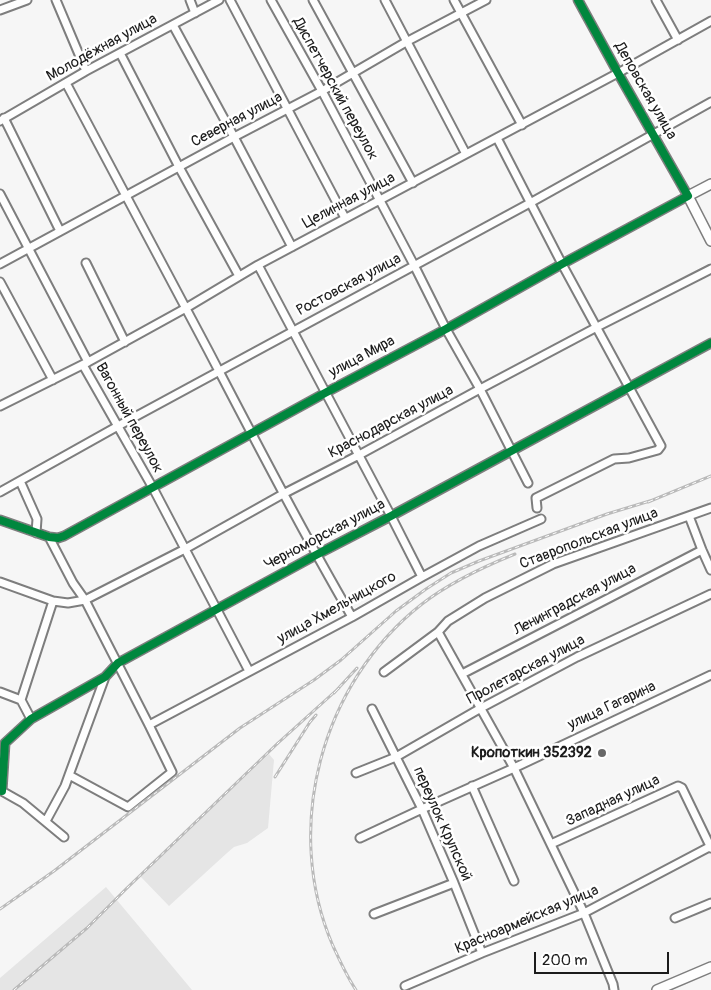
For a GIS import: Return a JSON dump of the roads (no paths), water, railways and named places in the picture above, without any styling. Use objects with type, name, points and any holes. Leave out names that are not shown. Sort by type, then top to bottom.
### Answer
[{"type":"main road","name":"улица Мира","points":[[688,196],[711,184]]},
{"type":"main road","name":"Деповская улица","points":[[688,196],[711,241]]},
{"type":"main road","points":[[657,990],[711,967]]},
{"type":"street","points":[[0,10],[27,0]]},
{"type":"street","points":[[56,0],[86,71]]},
{"type":"street","points":[[190,0],[195,12]]},
{"type":"street","name":"Молодёжная улица","points":[[2,119],[86,71],[219,0]]},
{"type":"street","points":[[230,0],[345,218]]},
{"type":"street","name":"Диспетчерский переулок","points":[[271,0],[380,200],[528,483]]},
{"type":"street","points":[[313,0],[413,183]]},
{"type":"street","points":[[385,0],[466,154]]},
{"type":"street","points":[[454,0],[522,125]]},
{"type":"street","name":"Северная улица","points":[[0,264],[322,91],[406,42],[486,0]]},
{"type":"street","name":"Деповская улица","points":[[578,0],[688,196]]},
{"type":"street","points":[[656,0],[678,40]]},
{"type":"street","name":"Целинная улица","points":[[0,406],[125,342],[258,265],[522,125],[711,21]]},
{"type":"street","points":[[173,25],[292,247]]},
{"type":"street","points":[[120,53],[179,167],[239,276]]},
{"type":"street","points":[[66,83],[220,371],[283,494],[352,617]]},
{"type":"street","name":"Ростовская улица","points":[[0,492],[530,203],[711,102]]},
{"type":"street","points":[[2,119],[60,231]]},
{"type":"street","points":[[497,138],[562,264],[661,446],[658,450],[629,458],[614,459],[536,498],[537,508]]},
{"type":"street","name":"Вагонный переулок","points":[[0,194],[118,426],[186,549],[249,671]]},
{"type":"street","name":"улица Мира","points":[[49,537],[58,538],[64,536],[688,196]]},
{"type":"street","points":[[86,263],[125,342]]},
{"type":"street","points":[[258,265],[422,577]]},
{"type":"street","name":"Краснодарская улица","points":[[85,600],[186,549],[283,494],[597,327],[711,269]]},
{"type":"street","points":[[0,282],[53,380]]},
{"type":"street","name":"Черноморская улица","points":[[1,791],[5,743],[31,718],[105,677],[118,664],[217,609],[711,343]]},
{"type":"street","points":[[20,481],[37,519],[36,533]]},
{"type":"street","name":"Ставропольская улица","points":[[384,672],[438,632],[448,621],[485,598],[533,573],[553,564],[711,508]]},
{"type":"street","points":[[689,516],[711,570]]},
{"type":"street","name":"улица Хмельницкого","points":[[150,725],[480,546],[541,519]]},
{"type":"street","points":[[0,520],[49,537],[73,583],[85,600],[150,725],[172,772],[128,807],[70,775]]},
{"type":"street","name":"Ленинградская улица","points":[[462,674],[702,550]]},
{"type":"street","points":[[0,582],[53,601],[68,603],[85,600]]},
{"type":"street","name":"Пролетарская улица","points":[[356,773],[396,757],[481,708],[577,657],[711,594]]},
{"type":"street","points":[[21,700],[53,601]]},
{"type":"street","points":[[438,632],[514,768],[584,913],[614,990]]},
{"type":"street","name":"улица Гагарина","points":[[360,838],[711,675]]},
{"type":"street","points":[[46,821],[70,775],[105,677]]},
{"type":"street","points":[[0,692],[21,700],[31,718]]},
{"type":"street","name":"переулок Крупской","points":[[372,709],[422,809],[482,953]]},
{"type":"street","points":[[472,786],[514,881]]},
{"type":"street","name":"Западная улица","points":[[551,844],[678,786],[682,788],[711,847]]},
{"type":"street","points":[[1,791],[23,803],[64,836]]},
{"type":"street","name":"Красноармейская улица","points":[[406,986],[482,953],[584,913],[711,847]]},
{"type":"street","points":[[374,914],[454,883]]},
{"type":"street","points":[[675,918],[711,903]]},
{"type":"railway","points":[[648,502],[711,476]]},
{"type":"railway","points":[[0,909],[54,871],[240,728],[314,680],[341,660],[396,611],[451,573],[607,514],[653,500]]},
{"type":"railway","points":[[356,990],[333,946],[318,901],[311,854],[312,807],[320,760],[336,716],[358,674],[387,637],[422,604],[443,589],[467,576],[515,554]]},
{"type":"railway","points":[[334,693],[357,668]]},
{"type":"railway","points":[[14,990],[87,928],[278,743],[339,688]]},
{"type":"railway","points":[[275,777],[316,715]]},
{"type":"place","name":"Кропоткин 352392","points":[[602,753]]}]
